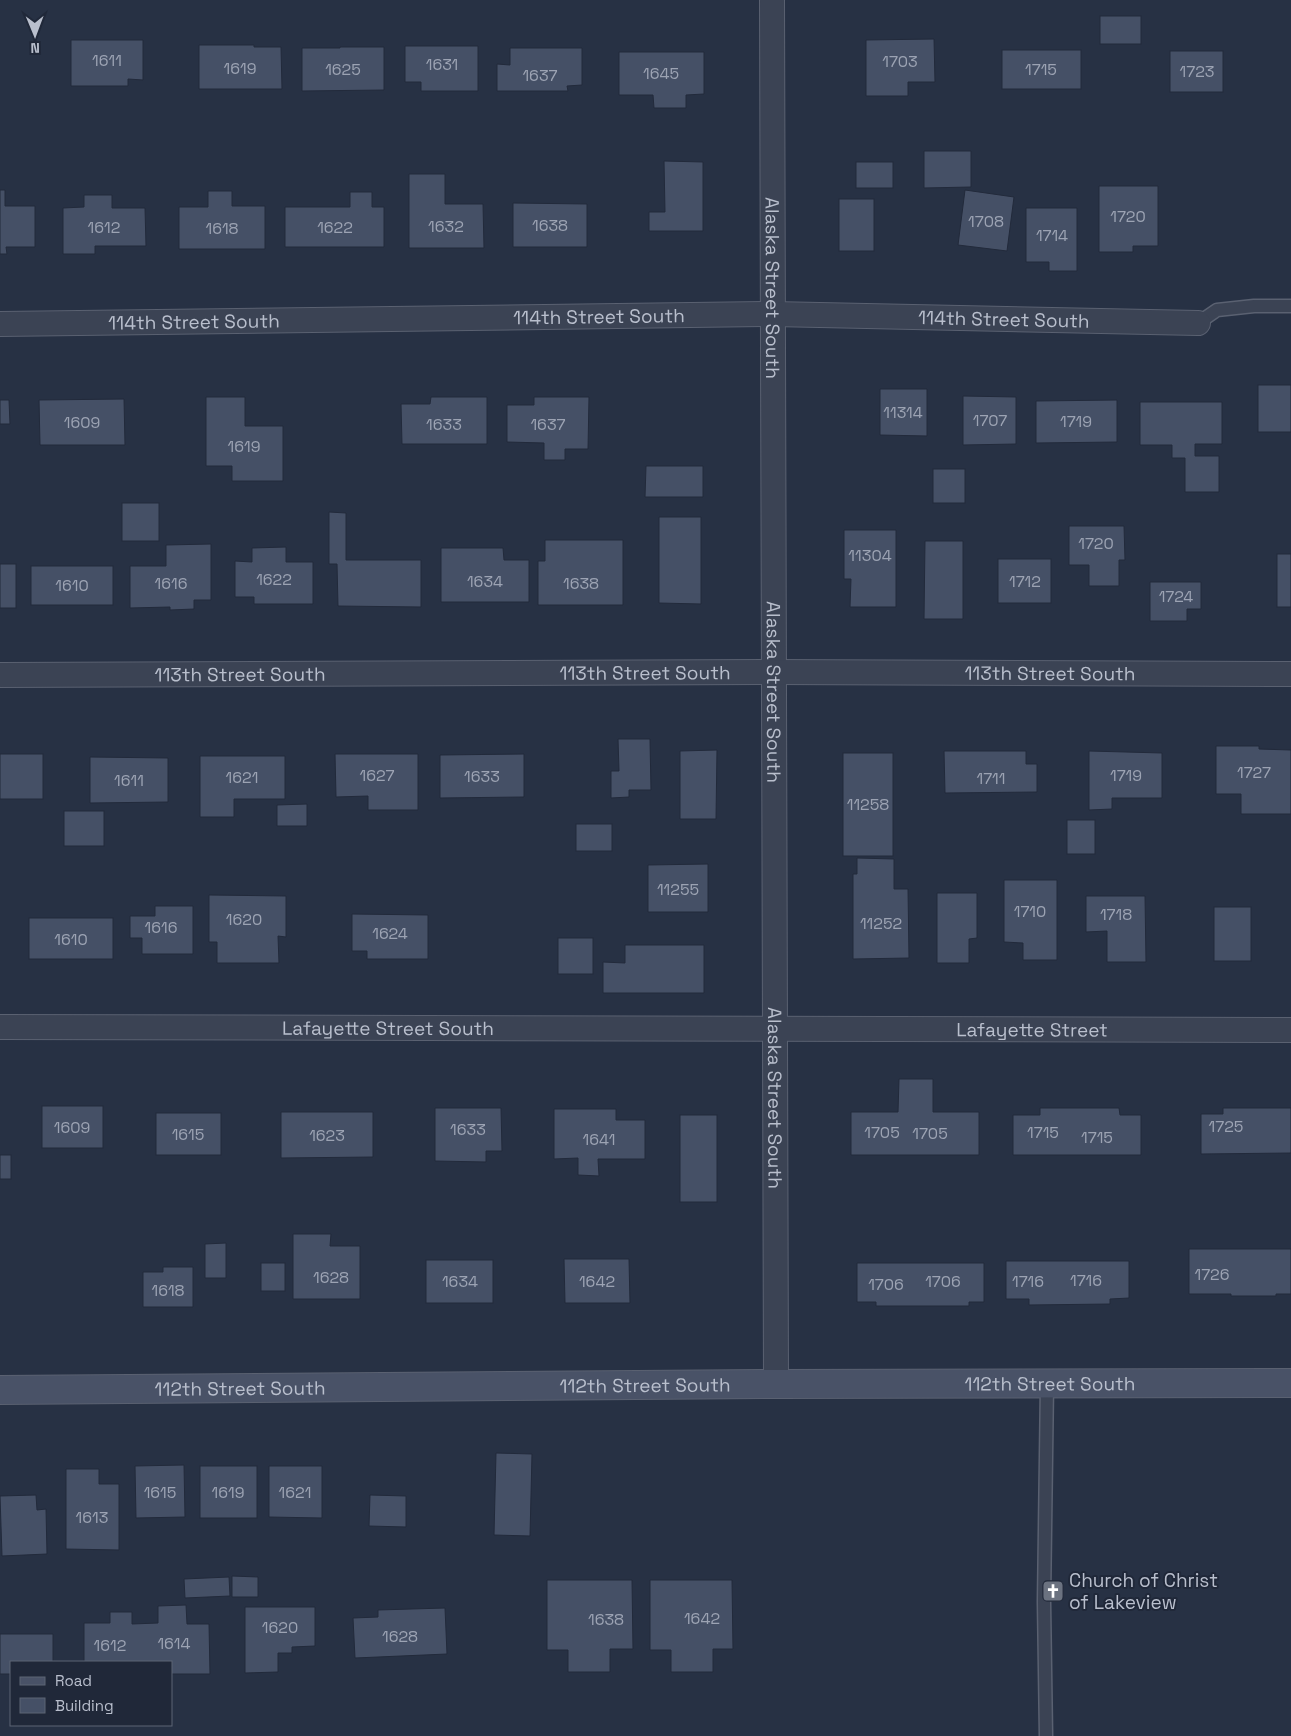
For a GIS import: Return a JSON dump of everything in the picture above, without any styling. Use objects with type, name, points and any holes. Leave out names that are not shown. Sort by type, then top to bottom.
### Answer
[{"type":"main road","name":"112th Street South","points":[[0,1390],[776,1384],[1291,1383]]},
{"type":"street","name":"Alaska Street South","points":[[772,0],[776,1384]]},
{"type":"street","name":"114th Street South","points":[[0,324],[772,314],[1198,323]]},
{"type":"street","name":"113th Street South","points":[[0,675],[774,672],[1291,674]]},
{"type":"street","name":"Lafayette Street South","points":[[0,1027],[774,1028]]},
{"type":"street","name":"Lafayette Street","points":[[774,1028],[1291,1030]]},
{"type":"lane","points":[[1198,323],[1217,310],[1254,306],[1291,306]]},
{"type":"lane","points":[[1046,1736],[1044,1602],[1047,1384]]},
{"type":"building","points":[[1100,16],[1141,16],[1141,44],[1100,44]]},
{"type":"building","points":[[934,39],[935,82],[908,82],[908,96],[866,96],[866,40]]},
{"type":"building","points":[[71,40],[143,40],[143,80],[128,79],[128,86],[71,86]]},
{"type":"building","points":[[199,45],[281,47],[282,89],[199,89]]},
{"type":"building","points":[[405,46],[478,46],[478,91],[421,91],[421,82],[405,82]]},
{"type":"building","points":[[384,47],[384,90],[302,91],[302,48]]},
{"type":"building","points":[[510,48],[582,48],[582,85],[567,86],[568,91],[497,91],[497,64],[510,65]]},
{"type":"building","points":[[1002,50],[1081,50],[1081,89],[1002,89]]},
{"type":"building","points":[[1170,51],[1223,51],[1223,92],[1170,92]]},
{"type":"building","points":[[619,52],[704,52],[704,94],[686,95],[686,108],[654,108],[653,95],[619,95]]},
{"type":"building","points":[[924,151],[971,151],[971,187],[924,188]]},
{"type":"building","points":[[664,161],[703,162],[703,231],[649,231],[649,212],[665,212]]},
{"type":"building","points":[[856,162],[893,162],[893,188],[856,188]]},
{"type":"building","points":[[409,174],[445,174],[445,204],[483,204],[484,248],[409,248]]},
{"type":"building","points":[[1099,186],[1158,186],[1158,246],[1133,246],[1133,252],[1099,252]]},
{"type":"building","points":[[0,190],[5,190],[5,206],[35,206],[35,247],[6,247],[7,254],[0,254]]},
{"type":"building","points":[[965,190],[1014,197],[1007,251],[958,245]]},
{"type":"building","points":[[208,191],[232,191],[232,206],[265,206],[265,249],[179,249],[179,207],[208,207]]},
{"type":"building","points":[[350,192],[372,192],[372,207],[384,207],[384,247],[285,247],[285,207],[350,207]]},
{"type":"building","points":[[84,195],[112,195],[112,208],[145,208],[146,246],[95,246],[95,254],[63,254],[63,208],[84,207]]},
{"type":"building","points":[[839,199],[874,199],[874,251],[839,251]]},
{"type":"building","points":[[513,203],[587,204],[587,247],[513,247]]},
{"type":"building","points":[[1026,208],[1077,208],[1077,271],[1049,271],[1049,262],[1026,262]]},
{"type":"building","points":[[1258,385],[1291,385],[1291,432],[1258,432]]},
{"type":"building","points":[[880,389],[927,389],[927,436],[880,435]]},
{"type":"building","points":[[963,396],[1016,397],[1016,444],[963,445]]},
{"type":"building","points":[[206,397],[245,397],[245,426],[283,426],[283,481],[232,481],[232,466],[206,466]]},
{"type":"building","points":[[431,397],[487,397],[487,444],[402,444],[401,404],[430,404]]},
{"type":"building","points":[[534,397],[589,397],[588,449],[565,449],[565,460],[544,460],[544,443],[507,442],[507,405],[534,405]]},
{"type":"building","points":[[124,399],[125,445],[40,445],[39,400]]},
{"type":"building","points":[[0,400],[9,400],[10,424],[0,424]]},
{"type":"building","points":[[1117,400],[1117,442],[1036,443],[1036,401]]},
{"type":"building","points":[[1140,402],[1222,402],[1222,444],[1195,444],[1195,456],[1219,456],[1219,492],[1185,492],[1185,458],[1172,458],[1172,445],[1140,445]]},
{"type":"building","points":[[646,466],[703,466],[703,497],[645,497]]},
{"type":"building","points":[[933,469],[965,469],[965,503],[933,503]]},
{"type":"building","points":[[122,503],[159,503],[159,541],[122,541]]},
{"type":"building","points":[[329,512],[346,513],[346,560],[421,560],[421,607],[338,606],[337,564],[329,564]]},
{"type":"building","points":[[659,517],[701,517],[701,604],[659,603]]},
{"type":"building","points":[[1069,526],[1124,526],[1125,560],[1119,560],[1119,586],[1089,586],[1089,565],[1069,565]]},
{"type":"building","points":[[844,530],[896,530],[896,607],[850,607],[851,579],[844,579]]},
{"type":"building","points":[[545,540],[623,540],[623,605],[538,605],[538,561],[545,561]]},
{"type":"building","points":[[925,541],[963,541],[963,619],[924,619]]},
{"type":"building","points":[[211,544],[211,600],[194,600],[194,609],[170,610],[170,607],[130,608],[130,566],[166,566],[166,545]]},
{"type":"building","points":[[286,547],[286,562],[313,562],[313,604],[254,604],[254,597],[235,597],[235,561],[252,562],[252,548]]},
{"type":"building","points":[[441,548],[503,548],[504,560],[529,560],[529,602],[441,602]]},
{"type":"building","points":[[1277,554],[1291,554],[1291,607],[1277,607]]},
{"type":"building","points":[[998,559],[1051,559],[1051,603],[998,603]]},
{"type":"building","points":[[0,564],[16,564],[16,608],[0,608]]},
{"type":"building","points":[[31,566],[113,566],[113,605],[31,605]]},
{"type":"building","points":[[1150,582],[1201,582],[1201,609],[1187,609],[1187,621],[1150,621]]},
{"type":"building","points":[[618,739],[650,739],[651,790],[629,790],[629,797],[611,798],[611,771],[619,771]]},
{"type":"building","points":[[1216,746],[1259,746],[1259,749],[1291,750],[1291,814],[1241,814],[1241,794],[1216,794]]},
{"type":"building","points":[[717,750],[716,819],[680,819],[680,751]]},
{"type":"building","points":[[944,751],[1026,751],[1026,764],[1037,764],[1037,792],[945,793]]},
{"type":"building","points":[[1089,751],[1162,753],[1162,798],[1112,798],[1112,809],[1089,810]]},
{"type":"building","points":[[843,753],[893,753],[893,856],[843,856]]},
{"type":"building","points":[[0,754],[43,754],[43,799],[0,799]]},
{"type":"building","points":[[335,754],[418,754],[418,810],[368,810],[368,796],[336,797]]},
{"type":"building","points":[[524,754],[524,797],[440,798],[440,755]]},
{"type":"building","points":[[200,756],[285,756],[285,799],[234,799],[234,817],[200,817]]},
{"type":"building","points":[[90,757],[168,758],[168,802],[90,803]]},
{"type":"building","points":[[307,804],[307,826],[277,826],[277,805]]},
{"type":"building","points":[[64,811],[104,811],[104,846],[64,846]]},
{"type":"building","points":[[1067,820],[1095,820],[1095,854],[1067,854]]},
{"type":"building","points":[[576,824],[612,824],[612,851],[576,851]]},
{"type":"building","points":[[857,858],[894,859],[894,889],[908,889],[909,958],[853,959],[853,874],[857,874]]},
{"type":"building","points":[[708,864],[708,912],[648,912],[648,865]]},
{"type":"building","points":[[1004,880],[1057,880],[1057,960],[1023,960],[1023,943],[1004,942]]},
{"type":"building","points":[[937,893],[977,893],[977,938],[969,939],[969,963],[937,963]]},
{"type":"building","points":[[209,895],[286,896],[286,937],[278,936],[279,963],[217,963],[217,942],[209,942]]},
{"type":"building","points":[[1086,896],[1145,896],[1146,962],[1107,962],[1107,931],[1086,932]]},
{"type":"building","points":[[155,906],[193,906],[193,954],[142,954],[142,938],[130,938],[130,916],[155,916]]},
{"type":"building","points":[[1214,907],[1251,907],[1251,961],[1214,961]]},
{"type":"building","points":[[352,914],[428,915],[428,959],[367,959],[367,951],[352,951]]},
{"type":"building","points":[[29,918],[113,918],[113,959],[29,959]]},
{"type":"building","points":[[558,938],[593,938],[593,974],[558,974]]},
{"type":"building","points":[[625,945],[704,945],[704,993],[603,993],[603,962],[625,963]]},
{"type":"building","points":[[899,1079],[933,1079],[933,1112],[979,1112],[979,1155],[851,1155],[851,1112],[898,1112]]},
{"type":"building","points":[[42,1106],[103,1106],[103,1148],[42,1148]]},
{"type":"building","points":[[435,1108],[501,1108],[502,1151],[486,1151],[486,1162],[435,1161]]},
{"type":"building","points":[[1040,1108],[1119,1108],[1120,1115],[1141,1115],[1141,1155],[1013,1155],[1013,1115],[1040,1115]]},
{"type":"building","points":[[1223,1108],[1291,1108],[1291,1153],[1201,1154],[1201,1114],[1223,1114]]},
{"type":"building","points":[[554,1109],[616,1109],[616,1120],[645,1120],[645,1159],[598,1159],[599,1176],[578,1175],[578,1158],[554,1159]]},
{"type":"building","points":[[281,1112],[373,1112],[373,1157],[281,1158]]},
{"type":"building","points":[[156,1113],[221,1113],[221,1155],[156,1155]]},
{"type":"building","points":[[680,1115],[717,1115],[717,1202],[680,1202]]},
{"type":"building","points":[[0,1155],[11,1155],[11,1179],[0,1179]]},
{"type":"building","points":[[293,1234],[331,1234],[330,1246],[360,1246],[360,1299],[293,1299]]},
{"type":"building","points":[[226,1243],[226,1278],[205,1278],[205,1244]]},
{"type":"building","points":[[1189,1249],[1291,1249],[1291,1294],[1231,1296],[1231,1294],[1189,1294]]},
{"type":"building","points":[[564,1259],[629,1259],[630,1303],[565,1303]]},
{"type":"building","points":[[426,1260],[493,1260],[493,1303],[426,1303]]},
{"type":"building","points":[[1006,1261],[1129,1261],[1129,1298],[1110,1299],[1110,1304],[1029,1305],[1029,1299],[1006,1299]]},
{"type":"building","points":[[261,1263],[285,1263],[285,1291],[261,1291]]},
{"type":"building","points":[[857,1263],[984,1263],[984,1302],[969,1302],[969,1306],[876,1306],[876,1302],[857,1302]]},
{"type":"building","points":[[163,1267],[193,1267],[193,1307],[143,1307],[143,1272],[163,1272]]},
{"type":"building","points":[[496,1453],[532,1454],[530,1536],[494,1535]]},
{"type":"building","points":[[184,1465],[185,1517],[136,1518],[135,1466]]},
{"type":"building","points":[[200,1466],[257,1466],[257,1518],[200,1518]]},
{"type":"building","points":[[269,1466],[322,1466],[322,1518],[269,1517]]},
{"type":"building","points":[[66,1469],[99,1469],[99,1484],[119,1484],[119,1550],[66,1549]]},
{"type":"building","points":[[36,1495],[37,1510],[46,1509],[47,1554],[2,1556],[0,1496]]},
{"type":"building","points":[[370,1495],[406,1496],[406,1527],[369,1526]]},
{"type":"building","points":[[232,1576],[258,1577],[258,1597],[232,1597]]},
{"type":"building","points":[[229,1577],[230,1596],[185,1598],[184,1579]]},
{"type":"building","points":[[547,1580],[632,1580],[633,1649],[610,1649],[610,1672],[568,1672],[568,1650],[547,1650]]},
{"type":"building","points":[[650,1580],[732,1580],[733,1649],[713,1649],[713,1672],[671,1672],[671,1650],[650,1650]]},
{"type":"building","points":[[186,1605],[187,1624],[209,1624],[210,1674],[172,1674],[172,1661],[84,1661],[84,1623],[110,1623],[110,1612],[132,1612],[132,1624],[158,1623],[158,1606]]},
{"type":"building","points":[[245,1607],[315,1607],[315,1646],[292,1647],[292,1653],[278,1653],[278,1672],[245,1673]]},
{"type":"building","points":[[445,1608],[447,1654],[355,1658],[353,1618],[378,1617],[378,1610]]},
{"type":"building","points":[[0,1634],[53,1634],[53,1661],[10,1661],[10,1674],[0,1674]]},
{"type":"place","name":"Church of Christ of Lakeview","points":[[1053,1591]]}]
